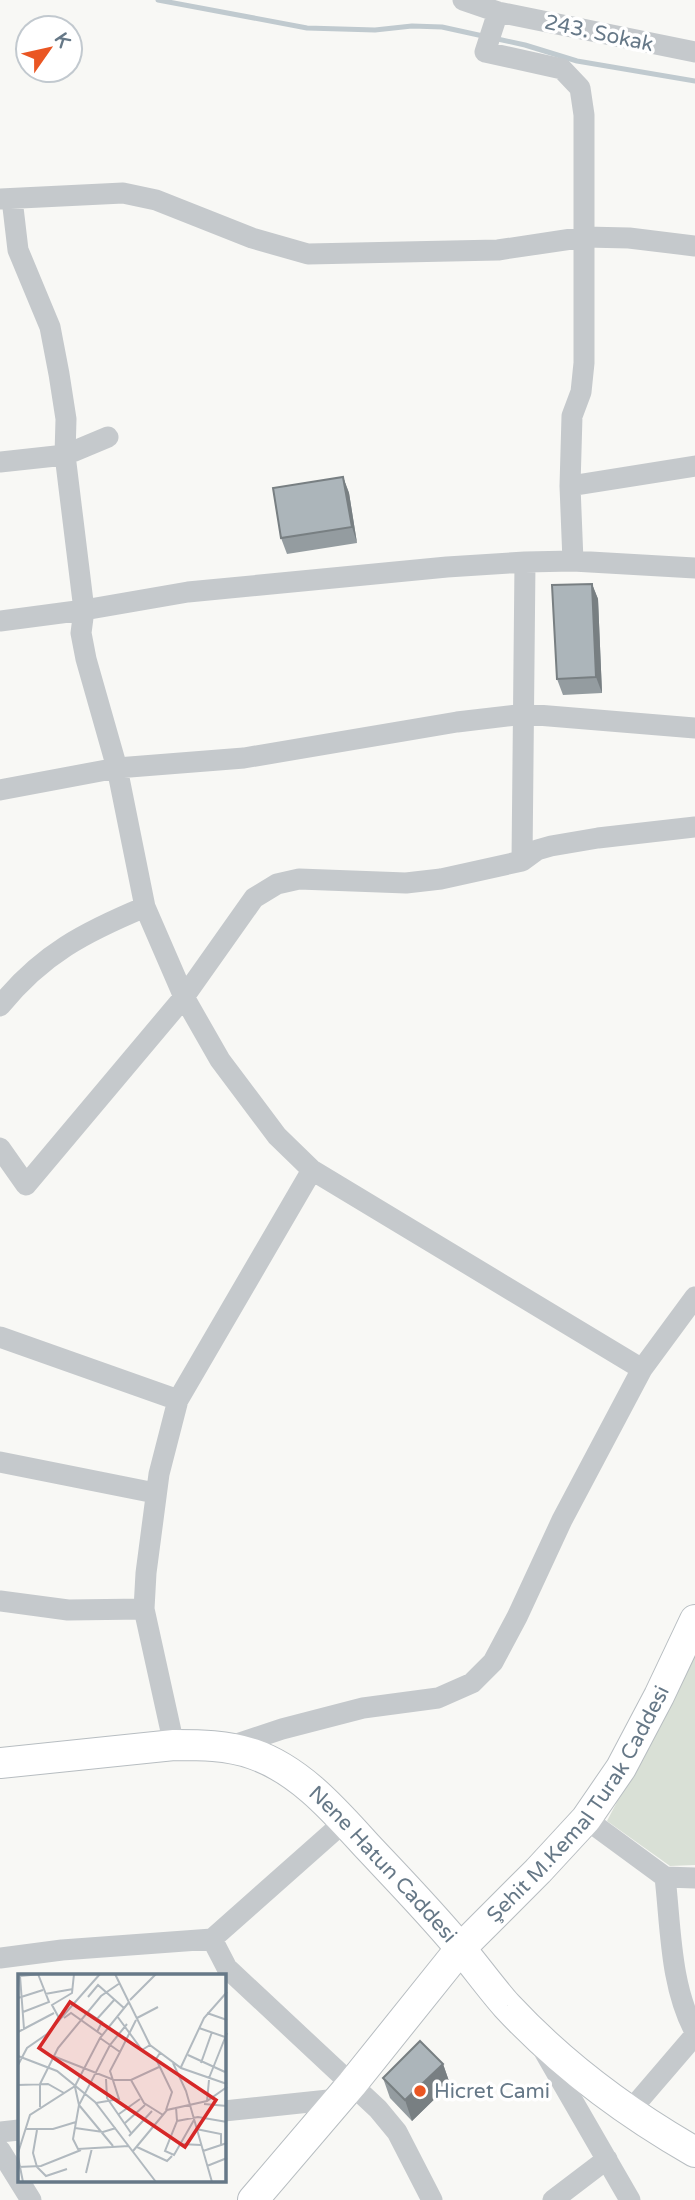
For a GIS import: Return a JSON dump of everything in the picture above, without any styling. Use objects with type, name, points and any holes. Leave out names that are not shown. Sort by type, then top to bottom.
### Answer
[{"type":"street","name":"243. Sokak","points":[[463,0],[498,12],[695,52]]},
{"type":"street","points":[[498,12],[485,52],[562,69],[580,88],[584,115],[584,363],[581,392],[572,416],[570,486],[573,561]]},
{"type":"street","points":[[642,1369],[312,1170],[277,1136],[220,1060],[184,997],[145,907],[117,768],[86,659],[81,633],[84,610],[65,455],[66,419],[50,327],[18,250],[6,199],[123,193],[156,200],[252,238],[308,254],[498,250],[585,237],[629,238],[695,246]]},
{"type":"street","points":[[0,462],[65,455],[108,437]]},
{"type":"street","points":[[570,486],[695,466]]},
{"type":"street","points":[[0,621],[188,592],[447,567],[573,561],[695,568]]},
{"type":"street","points":[[522,861],[526,562]]},
{"type":"street","points":[[0,790],[117,768],[244,758],[525,713],[695,728]]},
{"type":"street","points":[[0,1148],[26,1185],[184,997],[254,898],[277,884],[299,879],[406,883],[441,879],[522,861],[537,850],[551,846],[695,827]]},
{"type":"street","points":[[0,1006],[32,971],[81,935],[145,907]]},
{"type":"street","points":[[174,1745],[144,1609],[155,1493],[178,1400],[312,1170]]},
{"type":"street","points":[[226,1748],[282,1729],[363,1708],[438,1698],[472,1683],[493,1662],[562,1520],[642,1369],[695,1297]]},
{"type":"street","points":[[0,1337],[178,1400]]},
{"type":"street","points":[[0,1462],[155,1493]]},
{"type":"street","points":[[0,1601],[68,1610],[144,1609]]},
{"type":"street","name":"Şehit M.Kemal Turak Caddesi","points":[[257,2198],[461,1948],[538,1871],[603,1798],[659,1696],[695,1620]]},
{"type":"street","name":"Nene Hatun Caddesi","points":[[0,1763],[174,1745],[202,1745],[252,1754],[280,1766],[313,1790],[344,1822],[461,1948],[506,2004],[532,2031],[582,2077],[629,2112],[695,2152]]},
{"type":"street","points":[[586,1819],[665,1877],[695,1878]]},
{"type":"street","points":[[0,1958],[62,1950],[212,1939],[344,1822]]},
{"type":"street","points":[[629,2112],[695,2033],[678,1993],[665,1877]]},
{"type":"street","points":[[212,1939],[227,1968],[345,2092],[378,2109],[397,2132],[432,2200]]},
{"type":"street","points":[[532,2031],[630,2200]]},
{"type":"street","points":[[226,2111],[345,2092]]},
{"type":"street","points":[[0,2132],[18,2130]]},
{"type":"street","points":[[0,2150],[18,2179]]},
{"type":"street","points":[[553,2200],[607,2159]]},
{"type":"street","points":[[20,2182],[31,2200]]},
{"type":"shaded area","points":[[695,1653],[695,1865],[670,1866],[607,1821]]},
{"type":"building","points":[[343,477],[352,527],[281,538],[273,488]]},
{"type":"building","points":[[592,584],[596,677],[557,679],[552,585]]},
{"type":"building","points":[[420,2041],[443,2064],[405,2100],[383,2078]]},
{"type":"waterway","points":[[158,0],[307,28],[375,30],[412,26],[442,27],[483,36]]},
{"type":"waterway","points":[[493,38],[577,61],[695,81]]},
{"type":"place","name":"Hicret Cami","points":[[420,2091]]}]
